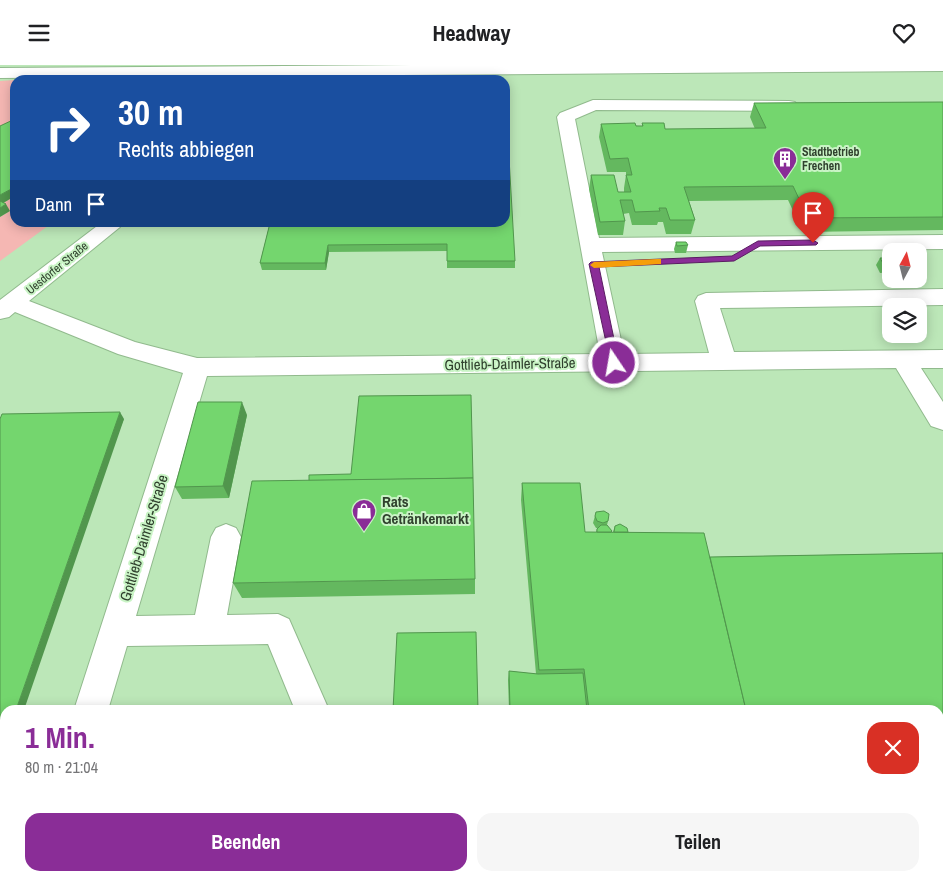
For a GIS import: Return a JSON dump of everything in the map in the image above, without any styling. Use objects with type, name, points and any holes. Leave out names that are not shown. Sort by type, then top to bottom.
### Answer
[{"type":"street","points":[[0,73],[98,72],[278,75],[943,66]]},
{"type":"street","points":[[98,72],[110,75]]},
{"type":"street","points":[[614,363],[566,117],[593,105],[807,106]]},
{"type":"street","name":"Uesdorfer Straße","points":[[7,308],[108,227]]},
{"type":"street","points":[[592,255],[734,259],[758,243],[943,242]]},
{"type":"street","points":[[724,361],[706,301],[943,297]]},
{"type":"street","name":"Gottlieb-Daimler-Straße","points":[[7,308],[143,355],[197,367],[943,359]]},
{"type":"street","points":[[903,359],[940,419],[943,420]]},
{"type":"street","name":"Gottlieb-Daimler-Straße","points":[[93,705],[197,367]]},
{"type":"street","points":[[208,631],[226,537]]},
{"type":"street","points":[[115,631],[278,629],[310,705]]},
{"type":"shaded area","points":[[10,80],[10,130],[0,135],[0,81]]},
{"type":"shaded area","points":[[10,199],[10,211],[0,205]]},
{"type":"shaded area","points":[[10,211],[10,227],[47,227],[0,261],[0,217]]},
{"type":"building","name":"Stadtbetrieb Frechen","points":[[943,102],[943,217],[808,218],[793,186],[684,187],[695,220],[670,220],[666,208],[659,208],[660,211],[635,212],[632,200],[620,200],[625,221],[600,222],[591,175],[614,175],[618,192],[631,192],[626,175],[632,175],[628,158],[610,159],[601,124],[635,123],[636,126],[643,126],[642,123],[664,123],[665,129],[766,128],[754,103]]},
{"type":"building","points":[[10,121],[10,190],[0,195],[0,126]]},
{"type":"building","points":[[510,175],[515,261],[447,261],[447,244],[328,245],[325,263],[260,263],[269,227],[510,227]]},
{"type":"building","points":[[0,201],[6,204],[0,208]]},
{"type":"building","points":[[676,242],[686,242],[688,245],[677,246]]},
{"type":"building","points":[[471,395],[473,478],[309,481],[309,475],[351,474],[359,396]]},
{"type":"building","points":[[198,402],[242,402],[223,486],[175,487]]},
{"type":"building","points":[[120,412],[18,705],[0,705],[0,419],[2,414]]},
{"type":"building","name":"Rats Getränkemarkt","points":[[473,478],[475,579],[233,583],[252,481]]},
{"type":"building","points":[[522,483],[580,483],[585,532],[704,533],[745,705],[588,705],[584,669],[539,670]]},
{"type":"building","points":[[604,511],[609,514],[608,521],[603,523],[597,521],[596,512]]},
{"type":"building","points":[[620,524],[627,528],[628,532],[614,532],[615,526]]},
{"type":"building","points":[[601,525],[607,525],[612,531],[597,532]]},
{"type":"building","points":[[943,553],[943,705],[745,705],[710,557]]},
{"type":"building","points":[[476,632],[478,705],[393,705],[397,633]]},
{"type":"building","points":[[509,671],[538,674],[583,673],[586,705],[510,705]]},
{"type":"slow traffic","points":[[594,265],[657,261]]},
{"type":"place","name":"Stadtbetrieb Frechen","points":[[785,180]]},
{"type":"place","name":"Rats Getränkemarkt","points":[[364,532]]},
{"type":"route","points":[[614,363],[594,264],[734,259],[758,243],[813,243]]}]
